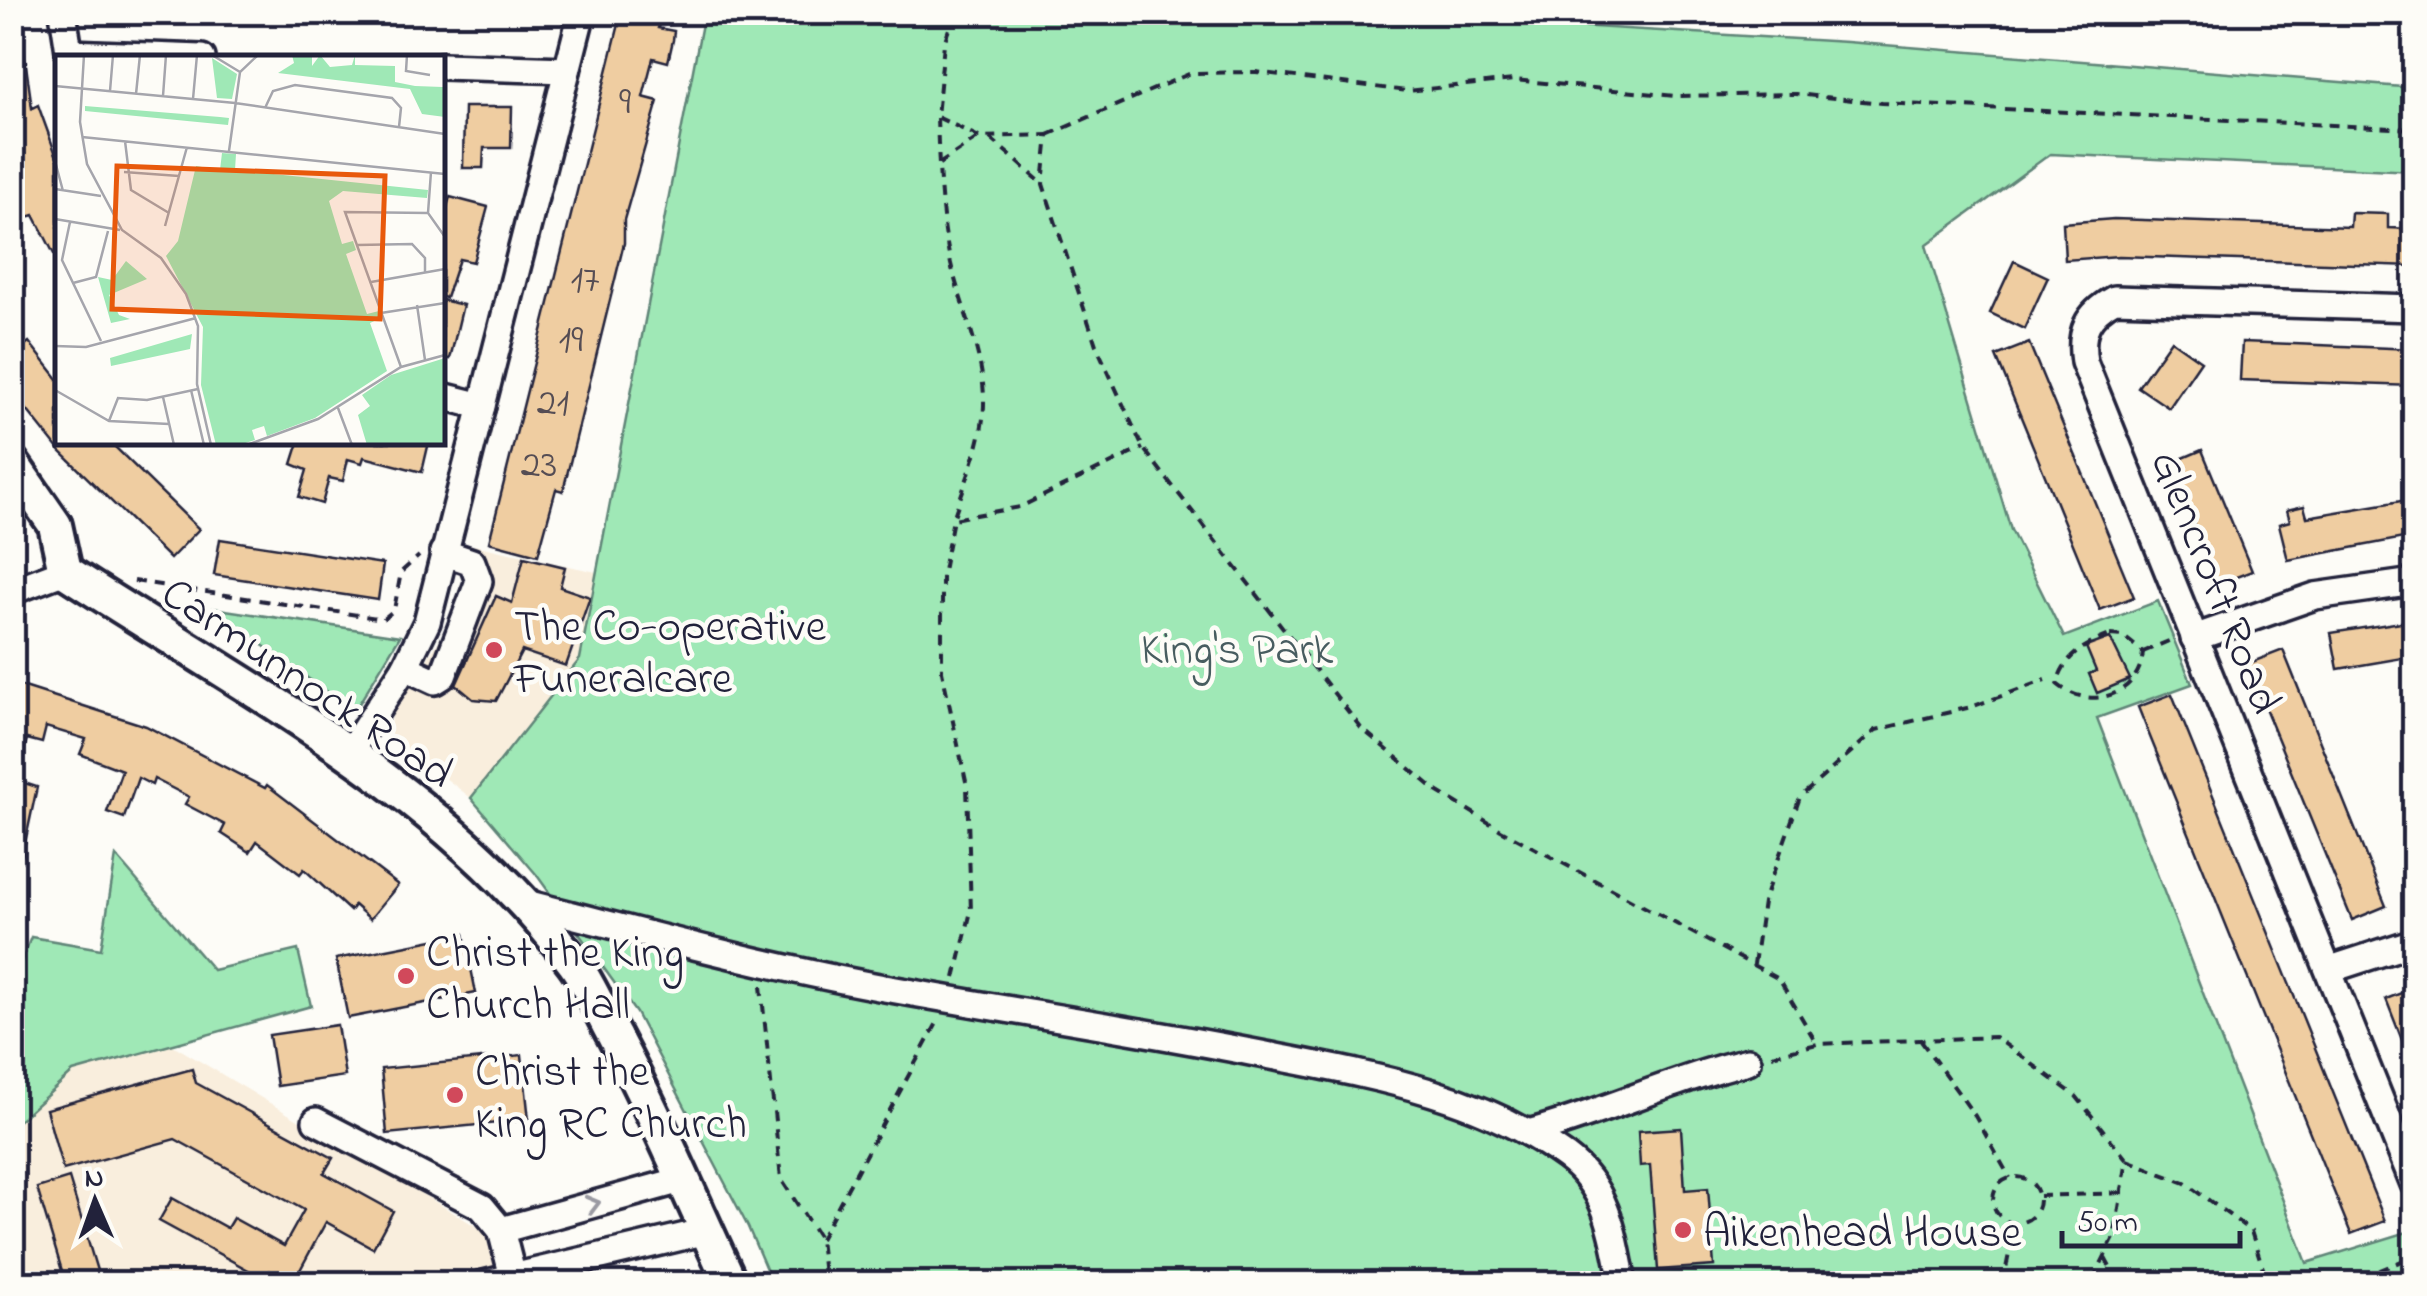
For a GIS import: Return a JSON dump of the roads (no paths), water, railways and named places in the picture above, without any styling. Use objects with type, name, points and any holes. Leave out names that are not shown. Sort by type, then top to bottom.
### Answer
[{"type":"main road","points":[[12,464],[56,525],[65,571]]},
{"type":"main road","name":"Carmunnock Road","points":[[65,571],[349,752],[426,811],[521,902],[576,965],[685,1179],[731,1284]]},
{"type":"street","points":[[63,12],[69,55]]},
{"type":"street","points":[[349,752],[404,667],[427,622],[582,12]]},
{"type":"street","points":[[445,66],[567,70]]},
{"type":"street","name":"Glencroft Road","points":[[2414,308],[2133,297],[2114,299],[2088,318],[2081,342],[2084,362],[2414,1184]]},
{"type":"street","points":[[445,397],[482,406]]},
{"type":"street","points":[[404,667],[435,681],[443,676],[480,581],[472,562],[443,552]]},
{"type":"street","points":[[12,591],[65,571]]},
{"type":"street","points":[[2193,635],[2315,596],[2414,582]]},
{"type":"street","points":[[521,902],[758,962],[1062,1015],[1416,1084],[1528,1133],[1569,1159],[1600,1190],[1623,1284]]},
{"type":"street","points":[[2331,970],[2414,942]]},
{"type":"street","points":[[1528,1133],[1603,1112],[1714,1069],[1748,1060]]},
{"type":"street","points":[[316,1121],[482,1208],[501,1230],[512,1277]]},
{"type":"street","points":[[501,1230],[685,1179]]},
{"type":"street","points":[[483,1284],[707,1231]]},
{"type":"place","name":"The Co-operative Funeralcare","points":[[494,650]]},
{"type":"place","name":"Christ the King Church Hall","points":[[406,976]]},
{"type":"place","name":"Christ the King RC Church","points":[[455,1095]]},
{"type":"place","name":"Aikenhead House","points":[[1683,1230]]},
{"type":"park label","name":"King's Park","points":[[1237,647]]}]
